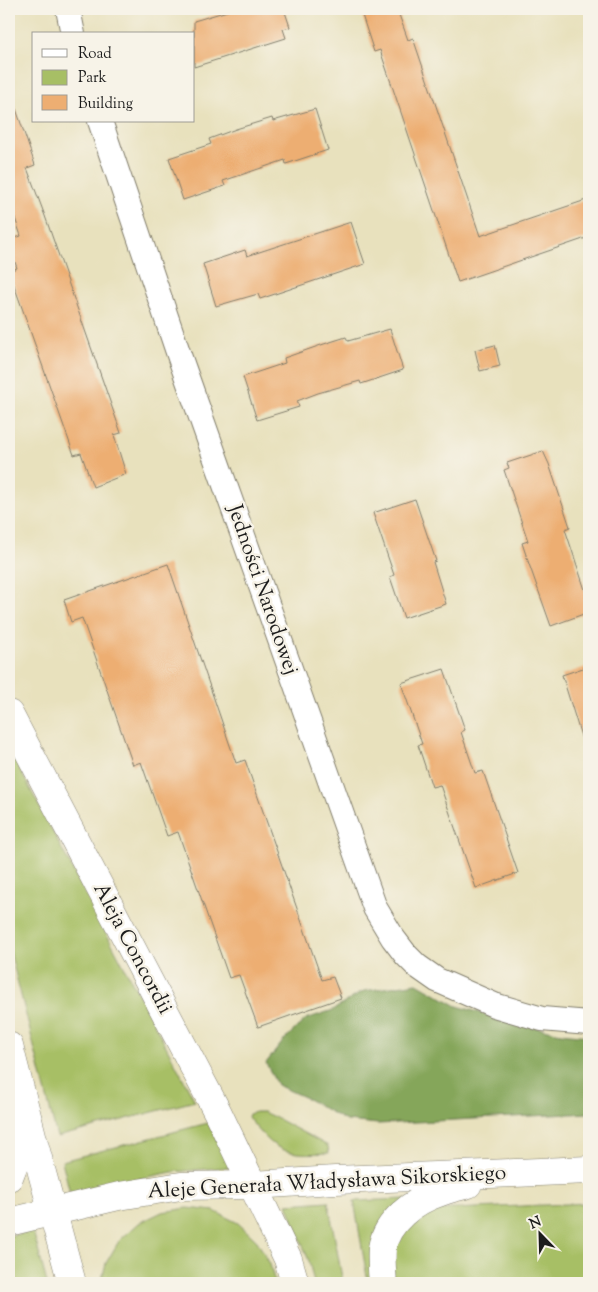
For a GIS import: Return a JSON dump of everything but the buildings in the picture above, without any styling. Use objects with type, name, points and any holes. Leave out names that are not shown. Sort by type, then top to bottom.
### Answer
[{"type":"street","points":[[68,9],[73,32]]},
{"type":"street","name":"Jedności Narodowej","points":[[100,122],[180,358],[375,908],[406,955],[417,966],[437,980],[494,1005],[542,1019],[589,1024]]},
{"type":"street","name":"Aleja Concordii","points":[[9,714],[218,1113],[288,1259],[295,1283]]},
{"type":"street","points":[[9,1046],[72,1283]]},
{"type":"street","points":[[9,1177],[14,1164],[19,1088]]},
{"type":"street","name":"Aleje Generała Władysława Sikorskiego","points":[[9,1222],[127,1195],[181,1186],[253,1185],[589,1170]]},
{"type":"street","points":[[383,1283],[381,1268],[383,1246],[398,1218],[417,1204],[437,1193],[506,1174]]},
{"type":"green space","points":[[9,749],[195,1101],[57,1137],[9,948]]},
{"type":"green space","points":[[417,983],[457,1006],[516,1023],[561,1033],[589,1036],[589,1113],[378,1124],[346,1121],[306,1098],[277,1085],[266,1063],[285,1039],[306,1019],[333,1010],[364,991]]},
{"type":"green space","points":[[263,1112],[274,1117],[328,1146],[329,1153],[291,1152],[274,1145],[248,1117],[249,1114]]},
{"type":"green space","points":[[208,1123],[231,1167],[172,1172],[70,1193],[62,1161]]},
{"type":"green space","points":[[406,1199],[374,1283],[368,1283],[354,1201]]},
{"type":"green space","points":[[328,1201],[343,1283],[314,1283],[309,1261],[287,1204]]},
{"type":"green space","points":[[589,1203],[589,1283],[393,1283],[391,1255],[407,1224],[432,1210]]},
{"type":"green space","points":[[188,1208],[214,1211],[238,1223],[257,1241],[270,1264],[275,1283],[101,1283],[106,1263],[119,1241],[139,1223],[162,1212]]},
{"type":"green space","points":[[33,1231],[47,1283],[17,1283],[9,1265],[9,1236]]}]
